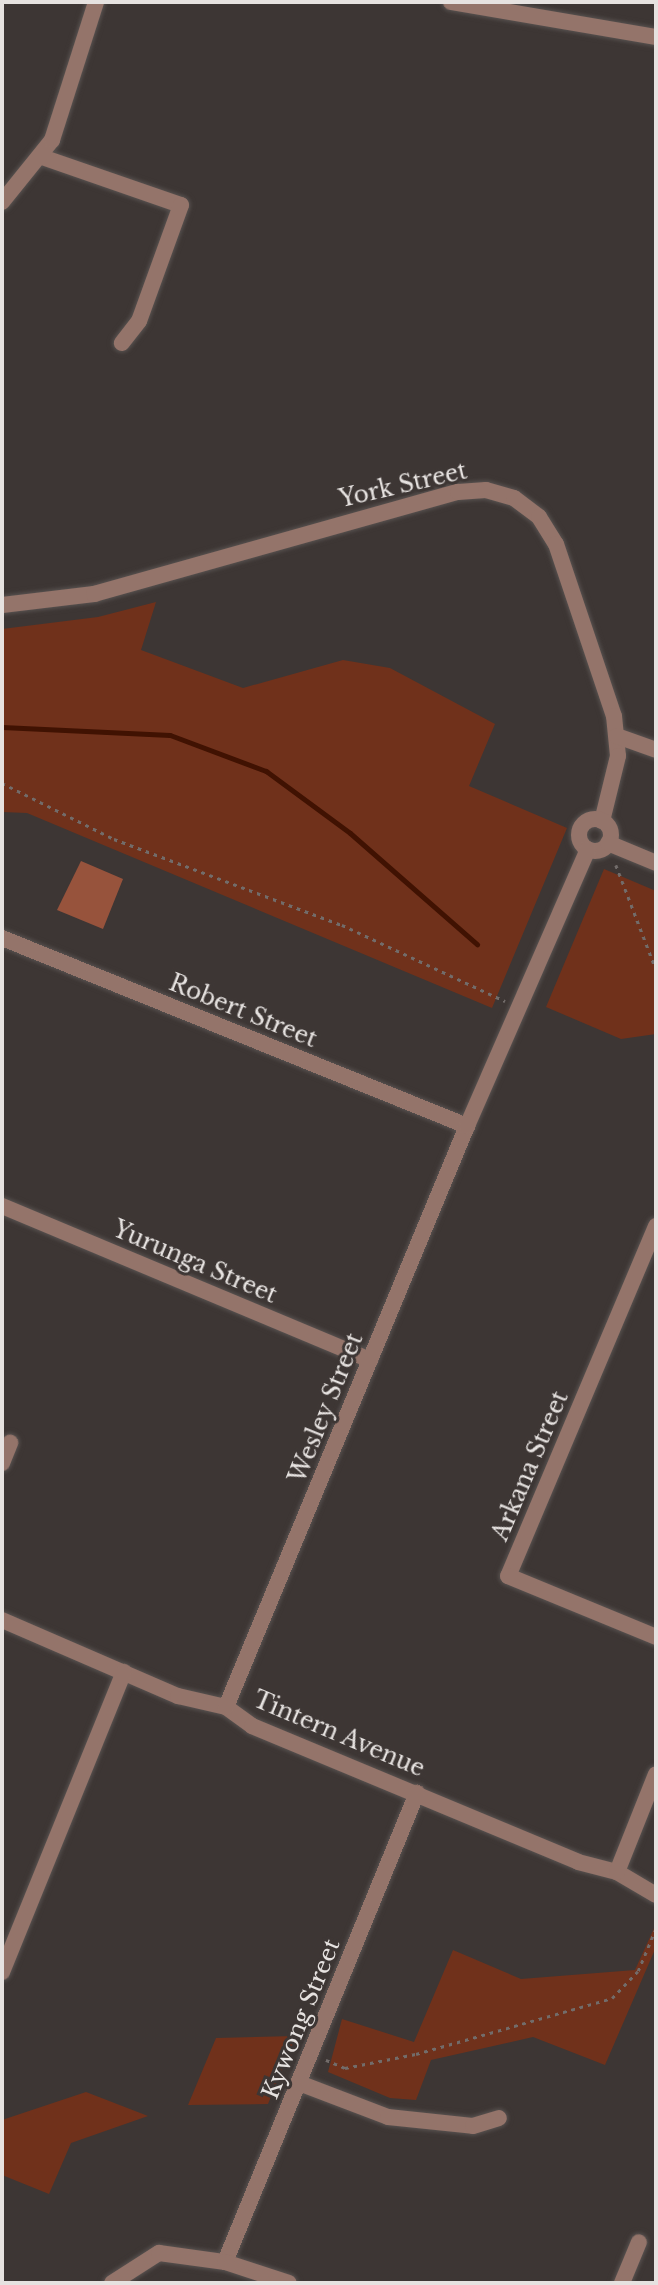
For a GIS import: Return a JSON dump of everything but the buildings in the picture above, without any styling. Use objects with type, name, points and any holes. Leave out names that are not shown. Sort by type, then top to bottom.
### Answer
[{"type":"street","points":[[2,202],[43,157],[66,104],[96,2]]},
{"type":"street","points":[[451,2],[656,37]]},
{"type":"street","points":[[43,157],[181,205],[139,321],[122,343]]},
{"type":"street","name":"York Street","points":[[2,605],[94,594],[377,512],[458,492],[499,493],[527,506],[556,544],[617,736],[615,777],[602,821]]},
{"type":"street","points":[[617,736],[656,750]]},
{"type":"street","points":[[615,846],[611,833],[602,821],[592,819],[581,828],[581,842],[588,849],[599,850],[615,846],[656,863]]},
{"type":"street","points":[[467,1126],[588,849]]},
{"type":"street","name":"Robert Street","points":[[2,938],[467,1126]]},
{"type":"street","name":"Wesley Street","points":[[226,1707],[467,1126]]},
{"type":"street","name":"Yurunga Street","points":[[2,1206],[370,1360]]},
{"type":"street","name":"Arkana Street","points":[[656,1226],[508,1576],[656,1637]]},
{"type":"street","points":[[2,1463],[10,1443]]},
{"type":"street","name":"Tintern Avenue","points":[[2,1620],[191,1700],[226,1707],[253,1726],[578,1862],[617,1872],[656,1895]]},
{"type":"street","points":[[2,1972],[124,1672]]},
{"type":"street","points":[[617,1872],[656,1774]]},
{"type":"street","name":"Kywong Street","points":[[225,2262],[417,1793]]},
{"type":"street","points":[[299,2083],[387,2118],[473,2126],[499,2118]]},
{"type":"street","points":[[622,2283],[639,2242]]},
{"type":"street","points":[[112,2283],[159,2253],[225,2262],[289,2283]]},
{"type":"path","points":[[2,783],[114,839],[342,925],[520,1007]]},
{"type":"path","points":[[615,846],[615,863],[656,969]]},
{"type":"path","points":[[311,2054],[345,2068],[416,2054],[612,1998],[638,1971],[656,1928]]},
{"type":"shaded area","points":[[156,602],[141,650],[243,688],[343,660],[390,668],[495,724],[469,786],[567,828],[492,1008],[27,813],[2,812],[2,629],[98,617]]},
{"type":"shaded area","points":[[604,869],[656,891],[656,1034],[621,1039],[546,1007]]},
{"type":"shaded area","points":[[656,1924],[656,1947],[605,2065],[533,2037],[431,2060],[416,2100],[390,2098],[328,2072],[342,2019],[414,2042],[453,1950],[521,1979],[635,1970]]},
{"type":"shaded area","points":[[296,2036],[268,2104],[188,2105],[216,2038]]},
{"type":"shaded area","points":[[86,2092],[148,2116],[71,2143],[49,2194],[2,2175],[2,2120]]},
{"type":"waterway","points":[[2,727],[170,735],[266,771],[350,833],[477,944]]}]
